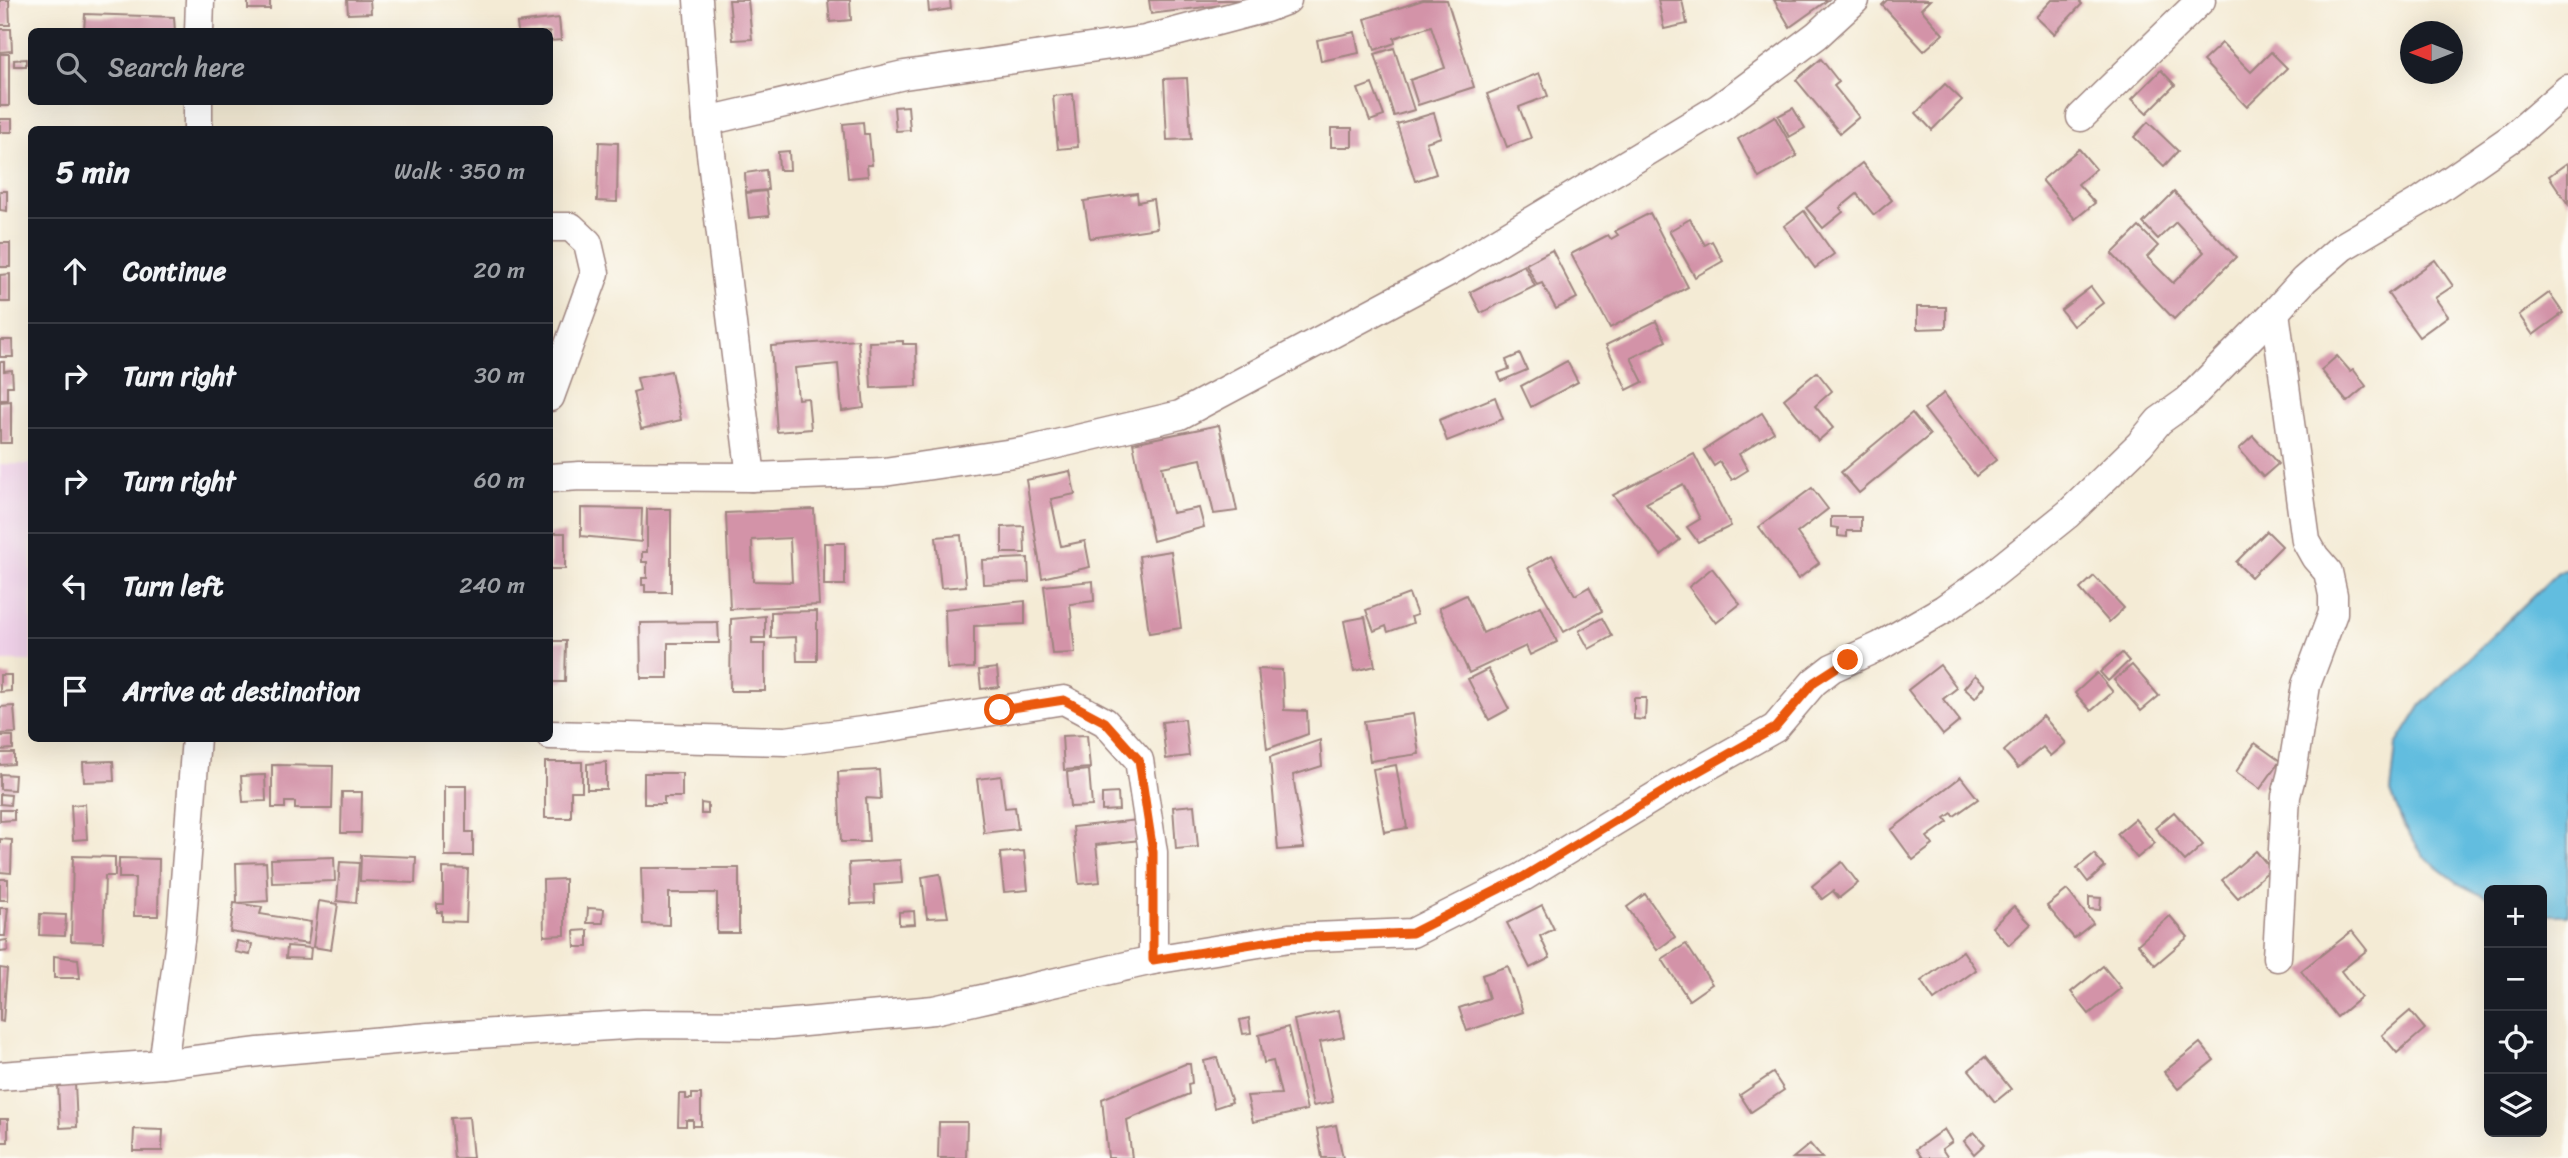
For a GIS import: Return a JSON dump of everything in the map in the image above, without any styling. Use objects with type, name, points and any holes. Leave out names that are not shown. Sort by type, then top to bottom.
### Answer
[{"type":"street","points":[[199,28],[200,0]]},
{"type":"street","points":[[698,0],[707,121],[751,477]]},
{"type":"street","points":[[707,121],[904,75],[1145,40],[1287,0]]},
{"type":"street","points":[[553,478],[751,477],[884,472],[1027,452],[1180,415],[1448,272],[1718,108],[1817,35],[1855,0]]},
{"type":"street","points":[[2081,117],[2201,0]]},
{"type":"street","points":[[0,1076],[163,1064],[259,1052],[429,1037],[642,1024],[772,1025],[933,1010],[1153,960],[1289,938],[1412,933],[1523,877],[1674,785],[1775,728],[1814,682],[1832,668],[1880,646],[1944,609],[1991,576],[2068,514],[2140,444],[2159,421],[2187,401],[2304,280],[2342,247],[2421,200],[2513,137],[2568,89]]},
{"type":"street","points":[[198,105],[198,126]]},
{"type":"street","points":[[553,228],[571,227],[588,243],[595,273],[553,389]]},
{"type":"street","points":[[2275,312],[2306,541],[2328,572],[2333,595],[2333,613],[2306,685],[2286,796],[2277,957]]},
{"type":"street","points":[[553,735],[786,741],[1064,700],[1105,722],[1139,760],[1153,852],[1153,960]]},
{"type":"street","points":[[163,1064],[181,933],[196,742]]},
{"type":"shaded area","points":[[0,464],[28,464],[28,661],[0,661]]},
{"type":"water","points":[[2568,569],[2568,915],[2547,915],[2547,885],[2484,885],[2484,896],[2461,885],[2424,857],[2404,826],[2391,792],[2396,745],[2421,705],[2558,572]]},
{"type":"building","points":[[0,0],[9,0],[10,25],[0,25]]},
{"type":"building","points":[[248,0],[270,0],[270,9],[248,9]]},
{"type":"building","points":[[347,0],[370,0],[371,13],[348,14]]},
{"type":"building","points":[[729,0],[748,0],[752,39],[733,40]]},
{"type":"building","points":[[828,0],[850,0],[851,20],[830,22]]},
{"type":"building","points":[[928,0],[950,0],[951,9],[929,12]]},
{"type":"building","points":[[1149,0],[1243,0],[1244,2],[1151,14]]},
{"type":"building","points":[[1423,0],[1447,0],[1474,87],[1418,105],[1410,80],[1445,68],[1431,26],[1394,38],[1395,43],[1375,50],[1365,19]]},
{"type":"building","points":[[1658,0],[1682,0],[1687,24],[1664,29]]},
{"type":"building","points":[[1774,0],[1828,0],[1790,27]]},
{"type":"building","points":[[1887,0],[1930,0],[1921,9],[1943,34],[1924,51],[1882,5]]},
{"type":"building","points":[[2052,0],[2078,0],[2082,4],[2054,34],[2036,17]]},
{"type":"building","points":[[85,14],[174,17],[175,28],[84,28]]},
{"type":"building","points":[[559,18],[561,40],[553,41],[553,28],[518,28],[517,23]]},
{"type":"building","points":[[0,29],[11,29],[12,51],[0,52]]},
{"type":"building","points":[[1355,32],[1359,53],[1321,61],[1317,40]]},
{"type":"building","points":[[2222,43],[2251,72],[2271,52],[2287,68],[2247,107],[2203,61]]},
{"type":"building","points":[[1394,48],[1414,110],[1394,116],[1375,54]]},
{"type":"building","points":[[0,54],[9,54],[9,106],[0,106]]},
{"type":"building","points":[[26,59],[26,66],[14,66],[14,60]]},
{"type":"building","points":[[1821,59],[1839,82],[1834,86],[1859,117],[1840,133],[1796,80]]},
{"type":"building","points":[[2161,70],[2175,85],[2147,113],[2132,99]]},
{"type":"building","points":[[1539,73],[1548,96],[1519,107],[1531,138],[1507,147],[1487,94]]},
{"type":"building","points":[[1187,78],[1191,139],[1167,140],[1164,79]]},
{"type":"building","points":[[1372,84],[1384,116],[1370,121],[1358,89]]},
{"type":"building","points":[[1945,84],[1962,100],[1932,130],[1916,113]]},
{"type":"building","points":[[1073,94],[1078,147],[1058,149],[1053,96]]},
{"type":"building","points":[[908,106],[910,130],[896,131],[894,107]]},
{"type":"building","points":[[1793,108],[1805,128],[1789,137],[1778,116]]},
{"type":"building","points":[[1434,113],[1441,137],[1426,142],[1436,174],[1415,181],[1397,124]]},
{"type":"building","points":[[1775,117],[1797,156],[1759,178],[1738,139]]},
{"type":"building","points":[[0,119],[12,119],[12,132],[0,132]]},
{"type":"building","points":[[863,122],[864,134],[869,134],[872,165],[867,165],[868,176],[848,178],[843,124]]},
{"type":"building","points":[[2148,122],[2178,151],[2164,166],[2134,137]]},
{"type":"building","points":[[1331,128],[1352,128],[1352,147],[1331,147]]},
{"type":"building","points":[[599,142],[618,143],[617,202],[597,201]]},
{"type":"building","points":[[2079,149],[2096,169],[2078,184],[2095,203],[2075,219],[2042,180]]},
{"type":"building","points":[[789,151],[790,170],[779,170],[778,152]]},
{"type":"building","points":[[1862,163],[1892,200],[1874,215],[1857,194],[1840,208],[1843,212],[1823,228],[1806,208]]},
{"type":"building","points":[[2567,163],[2568,165],[2568,204],[2549,176]]},
{"type":"building","points":[[766,170],[768,190],[746,192],[745,173]]},
{"type":"building","points":[[0,191],[7,191],[7,211],[0,210]]},
{"type":"building","points":[[766,191],[769,216],[749,218],[746,193]]},
{"type":"building","points":[[2174,192],[2236,257],[2174,319],[2112,254],[2139,227],[2158,246],[2147,257],[2173,283],[2204,252],[2176,222],[2158,239],[2143,223]]},
{"type":"building","points":[[1137,193],[1138,202],[1153,199],[1157,228],[1090,238],[1084,201]]},
{"type":"building","points":[[1804,211],[1834,254],[1815,268],[1784,226]]},
{"type":"building","points":[[1650,213],[1688,287],[1610,328],[1571,254],[1608,235],[1611,239],[1618,235],[1615,231]]},
{"type":"building","points":[[1690,219],[1705,245],[1712,241],[1723,261],[1695,277],[1669,231]]},
{"type":"building","points":[[0,243],[10,243],[10,267],[0,267]]},
{"type":"building","points":[[1552,250],[1577,298],[1556,309],[1542,283],[1537,285],[1526,264]]},
{"type":"building","points":[[2435,260],[2453,286],[2435,298],[2448,316],[2419,337],[2388,294]]},
{"type":"building","points":[[1524,265],[1535,286],[1481,313],[1470,292]]},
{"type":"building","points":[[10,274],[10,302],[0,302],[0,275]]},
{"type":"building","points":[[2091,287],[2103,303],[2073,326],[2061,310]]},
{"type":"building","points":[[2549,293],[2563,313],[2533,335],[2519,315]]},
{"type":"building","points":[[1917,307],[1946,307],[1946,328],[1917,329]]},
{"type":"building","points":[[1656,321],[1666,341],[1631,358],[1643,382],[1627,390],[1606,345]]},
{"type":"building","points":[[0,340],[12,340],[13,357],[0,357]]},
{"type":"building","points":[[858,340],[864,408],[842,411],[838,364],[795,368],[798,399],[808,398],[811,429],[777,432],[771,346]]},
{"type":"building","points":[[903,341],[903,344],[916,344],[917,386],[871,388],[869,342]]},
{"type":"building","points":[[1520,354],[1527,370],[1501,381],[1498,373],[1509,369],[1506,360]]},
{"type":"building","points":[[2337,356],[2350,371],[2353,369],[2366,386],[2347,402],[2321,370]]},
{"type":"building","points":[[1567,361],[1578,382],[1531,407],[1521,386]]},
{"type":"building","points":[[0,362],[4,362],[4,371],[12,370],[13,386],[7,386],[7,400],[0,400]]},
{"type":"building","points":[[671,371],[681,420],[641,429],[633,392],[640,390],[637,378]]},
{"type":"building","points":[[1817,372],[1832,391],[1815,406],[1833,428],[1818,441],[1784,399]]},
{"type":"building","points":[[1944,393],[1996,460],[1976,476],[1924,409]]},
{"type":"building","points":[[1495,397],[1503,419],[1447,441],[1439,420]]},
{"type":"building","points":[[11,401],[11,443],[0,443],[0,402]]},
{"type":"building","points":[[1762,413],[1774,432],[1739,454],[1748,470],[1732,480],[1720,462],[1714,466],[1704,450]]},
{"type":"building","points":[[1912,413],[1930,435],[1859,493],[1841,472]]},
{"type":"building","points":[[1219,425],[1237,511],[1214,514],[1201,459],[1162,467],[1172,513],[1199,508],[1204,527],[1153,541],[1133,443]]},
{"type":"building","points":[[2253,436],[2278,464],[2263,477],[2239,449]]},
{"type":"building","points":[[1694,454],[1731,526],[1698,542],[1687,527],[1700,519],[1683,484],[1646,503],[1680,540],[1661,555],[1613,495]]},
{"type":"building","points":[[1070,471],[1075,494],[1051,499],[1061,546],[1085,541],[1090,567],[1042,578],[1026,480]]},
{"type":"building","points":[[1812,488],[1828,509],[1797,533],[1819,563],[1798,579],[1759,527]]},
{"type":"building","points":[[581,508],[642,509],[641,542],[581,536]]},
{"type":"building","points":[[647,509],[671,509],[671,592],[645,592],[645,585],[642,585],[642,578],[647,578],[647,562],[642,562],[642,552],[647,552]]},
{"type":"building","points":[[814,509],[819,605],[730,609],[726,513]],"holes":[[[790,538],[792,582],[753,581],[752,540]]]},
{"type":"building","points":[[1831,517],[1861,517],[1861,531],[1847,531],[1847,537],[1838,536],[1838,528],[1831,527]]},
{"type":"building","points":[[1024,526],[1025,553],[1002,553],[1002,527]]},
{"type":"building","points":[[2267,531],[2282,546],[2251,577],[2236,562]]},
{"type":"building","points":[[553,533],[565,533],[565,569],[553,569]]},
{"type":"building","points":[[961,535],[966,586],[941,588],[936,537]]},
{"type":"building","points":[[824,543],[845,543],[845,585],[824,585]]},
{"type":"building","points":[[1171,551],[1181,628],[1149,633],[1139,556]]},
{"type":"building","points":[[1552,555],[1575,595],[1589,587],[1602,611],[1564,632],[1528,568]]},
{"type":"building","points":[[1028,558],[1029,582],[983,584],[982,560]]},
{"type":"building","points":[[1712,568],[1740,604],[1716,623],[1689,587]]},
{"type":"building","points":[[2094,576],[2124,608],[2109,622],[2080,589]]},
{"type":"building","points":[[1093,581],[1094,601],[1070,604],[1075,653],[1052,654],[1044,586]]},
{"type":"building","points":[[1409,594],[1417,615],[1411,617],[1413,623],[1388,632],[1386,626],[1374,631],[1366,610]]},
{"type":"building","points":[[1466,595],[1483,633],[1541,606],[1557,642],[1530,655],[1526,646],[1469,673],[1439,608]]},
{"type":"building","points":[[1025,601],[1025,624],[974,626],[974,668],[947,669],[945,609]]},
{"type":"building","points":[[817,611],[817,661],[797,661],[796,637],[771,638],[771,612]]},
{"type":"building","points":[[765,616],[765,638],[752,638],[752,644],[765,644],[765,691],[730,691],[731,619]]},
{"type":"building","points":[[1365,617],[1375,666],[1354,671],[1344,621]]},
{"type":"building","points":[[1602,618],[1612,636],[1589,649],[1579,631]]},
{"type":"building","points":[[718,622],[719,643],[668,643],[668,678],[641,678],[640,623]]},
{"type":"building","points":[[553,641],[566,641],[565,682],[553,682]]},
{"type":"building","points":[[2122,653],[2129,661],[2108,681],[2100,672]]},
{"type":"building","points":[[1940,665],[1957,688],[1943,699],[1960,721],[1943,735],[1908,690]]},
{"type":"building","points":[[2132,665],[2159,696],[2141,711],[2114,680]]},
{"type":"building","points":[[997,668],[999,687],[981,689],[979,670]]},
{"type":"building","points":[[1258,669],[1282,670],[1284,710],[1307,711],[1308,734],[1267,749]]},
{"type":"building","points":[[1488,669],[1509,709],[1489,720],[1468,679]]},
{"type":"building","points":[[2097,673],[2113,692],[2091,711],[2075,693]]},
{"type":"building","points":[[0,675],[11,675],[11,691],[0,692]]},
{"type":"building","points":[[1975,675],[1986,685],[1975,698],[1964,688]]},
{"type":"building","points":[[1634,698],[1646,698],[1645,720],[1634,719]]},
{"type":"building","points":[[14,706],[16,733],[0,734],[0,707]]},
{"type":"building","points":[[1413,714],[1419,754],[1370,761],[1364,721]]},
{"type":"building","points":[[2043,716],[2066,743],[2051,756],[2043,747],[2018,768],[2004,751]]},
{"type":"building","points":[[1185,719],[1189,756],[1166,759],[1162,722]]},
{"type":"building","points":[[1087,735],[1090,768],[1064,770],[1062,736]]},
{"type":"building","points":[[0,736],[13,736],[13,749],[0,750]]},
{"type":"building","points":[[1320,740],[1322,766],[1293,775],[1304,848],[1278,850],[1270,757]]},
{"type":"building","points":[[2255,743],[2280,761],[2260,789],[2236,772]]},
{"type":"building","points":[[0,753],[14,753],[14,764],[0,765]]},
{"type":"building","points":[[113,761],[114,781],[84,782],[83,762]]},
{"type":"building","points":[[545,762],[582,762],[582,791],[571,791],[571,818],[545,818]]},
{"type":"building","points":[[606,762],[606,789],[587,789],[587,764]]},
{"type":"building","points":[[272,765],[333,766],[332,809],[295,809],[295,802],[285,802],[285,808],[272,808]]},
{"type":"building","points":[[1396,765],[1407,828],[1384,832],[1373,769]]},
{"type":"building","points":[[879,770],[881,799],[866,798],[869,842],[841,842],[838,772]]},
{"type":"building","points":[[1089,770],[1092,806],[1070,807],[1067,772]]},
{"type":"building","points":[[644,773],[682,773],[682,797],[664,797],[664,804],[644,804]]},
{"type":"building","points":[[0,774],[15,775],[14,790],[0,789]]},
{"type":"building","points":[[265,775],[266,801],[243,802],[241,776]]},
{"type":"building","points":[[1001,776],[1005,808],[1015,807],[1018,829],[984,833],[977,779]]},
{"type":"building","points":[[1961,777],[1978,799],[1954,816],[1952,813],[1945,818],[1948,822],[1927,837],[1933,845],[1913,860],[1891,830]]},
{"type":"building","points":[[445,786],[466,786],[466,832],[473,832],[473,856],[445,856]]},
{"type":"building","points":[[342,792],[362,792],[361,833],[341,833]]},
{"type":"building","points":[[1118,793],[1119,810],[1102,811],[1102,794]]},
{"type":"building","points":[[0,794],[11,795],[10,805],[0,804]]},
{"type":"building","points":[[701,803],[708,804],[708,814],[701,814]]},
{"type":"building","points":[[85,804],[87,839],[73,840],[71,805]]},
{"type":"building","points":[[1194,805],[1198,847],[1176,849],[1173,807]]},
{"type":"building","points":[[0,810],[14,810],[14,820],[0,821]]},
{"type":"building","points":[[2174,812],[2203,845],[2185,861],[2155,828]]},
{"type":"building","points":[[2135,819],[2155,843],[2137,858],[2117,834]]},
{"type":"building","points":[[1138,820],[1140,840],[1096,845],[1100,882],[1079,884],[1073,827]]},
{"type":"building","points":[[0,839],[12,840],[11,873],[0,872]]},
{"type":"building","points":[[1024,851],[1028,890],[1004,892],[1000,853]]},
{"type":"building","points":[[2256,851],[2271,869],[2238,898],[2222,880]]},
{"type":"building","points":[[2094,854],[2105,867],[2088,882],[2077,868]]},
{"type":"building","points":[[361,855],[416,857],[415,883],[360,881]]},
{"type":"building","points":[[73,856],[115,857],[115,876],[105,876],[103,942],[71,941]]},
{"type":"building","points":[[334,857],[335,881],[272,883],[271,859]]},
{"type":"building","points":[[119,858],[159,859],[158,916],[134,916],[135,878],[119,878]]},
{"type":"building","points":[[900,860],[902,883],[874,885],[875,903],[851,904],[849,863]]},
{"type":"building","points":[[266,862],[268,901],[237,903],[236,863]]},
{"type":"building","points":[[340,862],[359,863],[356,903],[337,901]]},
{"type":"building","points":[[1842,862],[1858,883],[1839,898],[1833,891],[1822,899],[1812,886]]},
{"type":"building","points":[[443,868],[468,869],[466,922],[442,921],[442,912],[437,912],[437,904],[443,904]]},
{"type":"building","points":[[641,868],[739,868],[739,933],[717,933],[717,893],[669,893],[669,925],[643,924]]},
{"type":"building","points":[[940,874],[948,917],[927,918],[922,877]]},
{"type":"building","points":[[0,879],[8,879],[8,900],[0,900]]},
{"type":"building","points":[[565,879],[565,935],[544,936],[543,880]]},
{"type":"building","points":[[2067,890],[2093,923],[2074,938],[2047,906]]},
{"type":"building","points":[[1645,894],[1675,937],[1657,950],[1627,907]]},
{"type":"building","points":[[2089,897],[2101,898],[2100,910],[2089,909]]},
{"type":"building","points":[[319,901],[338,904],[331,950],[313,947]]},
{"type":"building","points":[[234,903],[262,907],[260,914],[311,922],[308,944],[230,932]]},
{"type":"building","points":[[1542,905],[1554,929],[1540,936],[1550,958],[1530,968],[1507,923]]},
{"type":"building","points":[[2014,906],[2031,924],[2009,945],[1992,927]]},
{"type":"building","points":[[0,908],[8,908],[5,936],[0,936]]},
{"type":"building","points":[[588,908],[604,909],[603,923],[587,923]]},
{"type":"building","points":[[914,911],[915,924],[899,925],[899,912]]},
{"type":"building","points":[[40,914],[66,915],[65,936],[39,935]]},
{"type":"building","points":[[2170,916],[2188,937],[2155,965],[2138,944]]},
{"type":"building","points":[[588,930],[588,947],[575,947],[574,931]]},
{"type":"building","points":[[2352,931],[2367,950],[2341,971],[2361,997],[2337,1017],[2301,971]]},
{"type":"building","points":[[7,940],[8,951],[0,952],[0,941]]},
{"type":"building","points":[[237,941],[252,944],[250,955],[235,952]]},
{"type":"building","points":[[1686,944],[1712,984],[1689,1000],[1662,959]]},
{"type":"building","points":[[287,946],[311,948],[310,959],[286,958]]},
{"type":"building","points":[[1963,951],[1976,970],[1934,1000],[1921,981]]},
{"type":"building","points":[[54,956],[78,959],[80,978],[54,978]]},
{"type":"building","points":[[1508,966],[1523,1012],[1467,1031],[1459,1008],[1489,998],[1482,975]]},
{"type":"building","points":[[2103,966],[2121,988],[2089,1014],[2071,992]]},
{"type":"building","points":[[0,968],[7,969],[3,1022],[0,1021]]},
{"type":"building","points":[[1339,1010],[1344,1037],[1320,1042],[1333,1102],[1313,1106],[1294,1020]]},
{"type":"building","points":[[2410,1011],[2425,1029],[2397,1053],[2382,1035]]},
{"type":"building","points":[[1249,1018],[1251,1033],[1243,1034],[1240,1020]]},
{"type":"building","points":[[1288,1027],[1307,1110],[1253,1122],[1247,1096],[1281,1094],[1273,1061],[1264,1063],[1259,1035]]},
{"type":"building","points":[[2200,1043],[2214,1060],[2178,1089],[2164,1072]]},
{"type":"building","points":[[1985,1057],[2011,1089],[1995,1102],[1969,1070]]},
{"type":"building","points":[[1217,1058],[1232,1102],[1214,1108],[1204,1061]]},
{"type":"building","points":[[1190,1064],[1192,1083],[1188,1084],[1189,1094],[1127,1120],[1132,1158],[1108,1158],[1102,1099]]},
{"type":"building","points":[[1773,1073],[1784,1090],[1751,1112],[1740,1095]]},
{"type":"building","points":[[58,1083],[75,1083],[77,1127],[60,1128]]},
{"type":"building","points":[[679,1094],[686,1094],[686,1099],[692,1099],[692,1094],[701,1094],[701,1126],[693,1126],[693,1120],[686,1120],[686,1126],[678,1126]]},
{"type":"building","points":[[469,1117],[473,1158],[454,1158],[450,1118]]},
{"type":"building","points":[[0,1119],[8,1119],[8,1142],[0,1142]]},
{"type":"building","points":[[939,1122],[967,1122],[966,1158],[938,1158]]},
{"type":"building","points":[[1336,1125],[1343,1158],[1322,1158],[1317,1129]]},
{"type":"building","points":[[134,1129],[163,1130],[162,1151],[133,1151]]},
{"type":"building","points":[[1944,1129],[1952,1142],[1942,1149],[1948,1158],[1922,1158],[1916,1149]]},
{"type":"building","points":[[1974,1132],[1985,1144],[1974,1154],[1964,1141]]},
{"type":"building","points":[[1810,1144],[1822,1158],[1793,1158]]},
{"type":"route","points":[[1000,710],[1064,700],[1105,722],[1139,760],[1153,852],[1153,960],[1289,938],[1412,933],[1523,877],[1674,785],[1775,728],[1814,682],[1848,660]]}]
